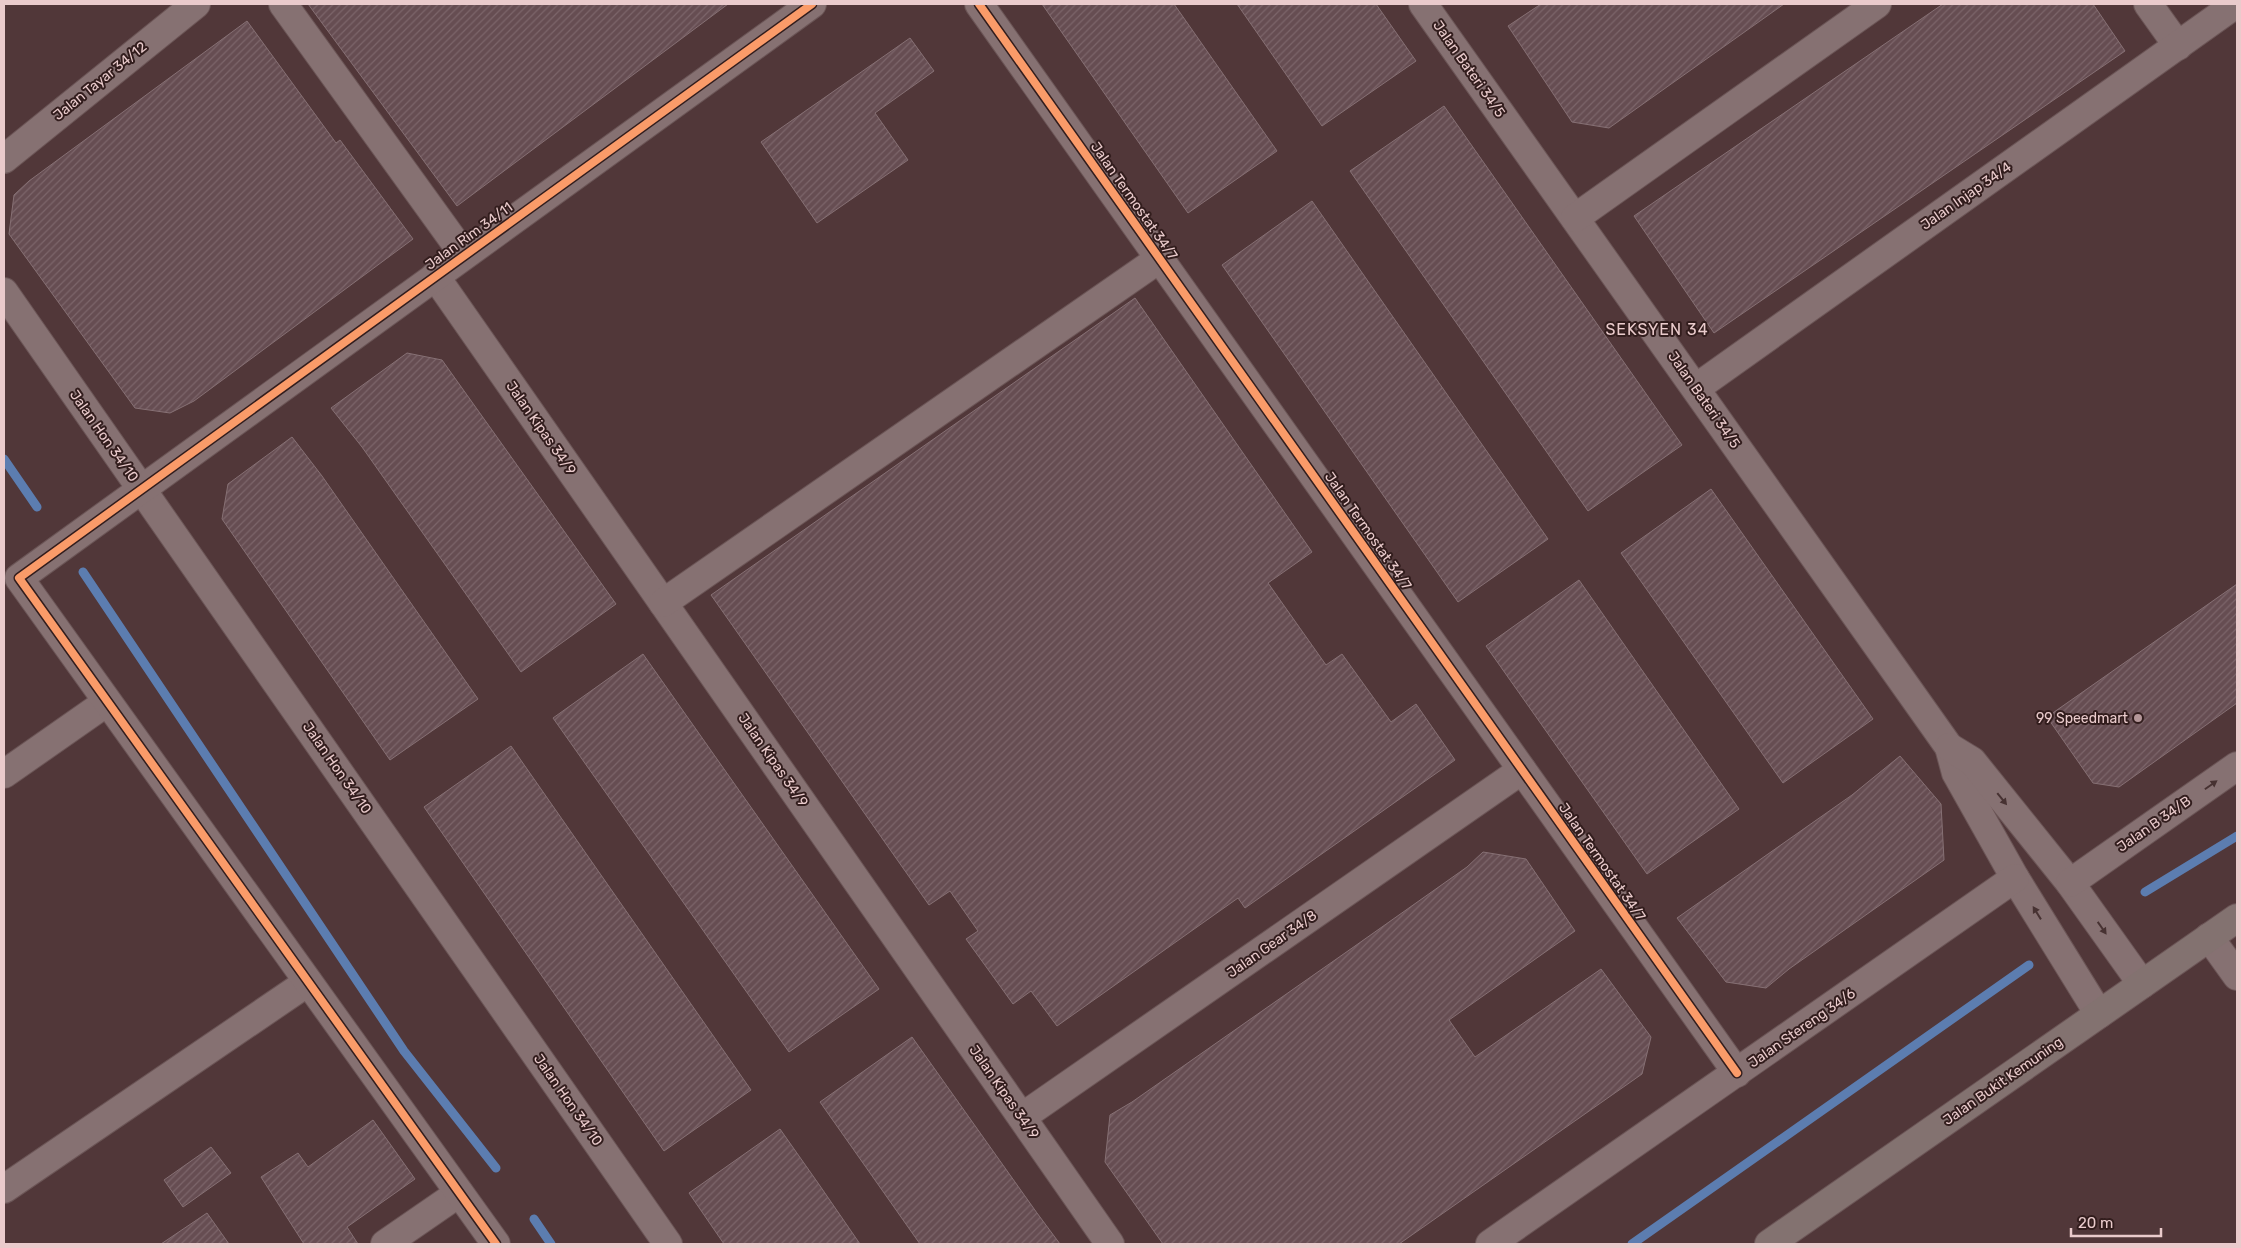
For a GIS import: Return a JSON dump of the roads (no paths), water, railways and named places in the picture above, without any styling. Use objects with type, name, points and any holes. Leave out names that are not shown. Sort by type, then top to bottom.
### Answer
[{"type":"main road","name":"Jalan Bukit Kemuning","points":[[1769,1244],[2237,918]]},
{"type":"street","name":"Jalan Tayar 34/12","points":[[4,159],[196,4]]},
{"type":"street","points":[[283,4],[464,255]]},
{"type":"street","name":"Jalan Termostat 34/7","points":[[979,4],[1737,1073]]},
{"type":"street","name":"Jalan Bateri 34/5","points":[[1423,4],[1949,747]]},
{"type":"street","points":[[1575,218],[1877,4]]},
{"type":"street","points":[[2148,4],[2178,46]]},
{"type":"street","name":"Jalan Injap 34/4","points":[[1696,388],[2236,4]]},
{"type":"street","name":"Jalan Rim 34/11","points":[[107,702],[19,578],[464,255],[801,7]]},
{"type":"street","points":[[663,603],[1159,259]]},
{"type":"street","name":"Jalan Kipas 34/9","points":[[435,276],[1110,1244]]},
{"type":"street","name":"Jalan Hon 34/10","points":[[4,292],[668,1244]]},
{"type":"street","points":[[4,774],[107,702],[496,1244]]},
{"type":"street","points":[[1949,747],[1956,773],[2015,878],[2100,1014]]},
{"type":"street","points":[[1949,747],[1972,761],[2070,883],[2142,984]]},
{"type":"street","name":"Jalan B 34/B","points":[[2070,883],[2237,766]]},
{"type":"street","name":"Jalan Gear 34/8","points":[[1022,1117],[1522,770]]},
{"type":"street","name":"Jalan Stereng 34/6","points":[[1490,1244],[2015,878]]},
{"type":"street","points":[[2209,937],[2237,976]]},
{"type":"street","points":[[4,1189],[308,982]]},
{"type":"street","points":[[385,1244],[460,1193]]},
{"type":"waterway","points":[[4,459],[37,507]]},
{"type":"waterway","points":[[83,572],[404,1051],[496,1168]]},
{"type":"waterway","points":[[2145,892],[2237,836]]},
{"type":"waterway","points":[[1632,1244],[2029,965]]},
{"type":"waterway","points":[[534,1219],[551,1244]]},
{"type":"place","name":"99 Speedmart","points":[[2138,718]]},
{"type":"district","name":"SEKSYEN 34","points":[[1657,329]]}]
